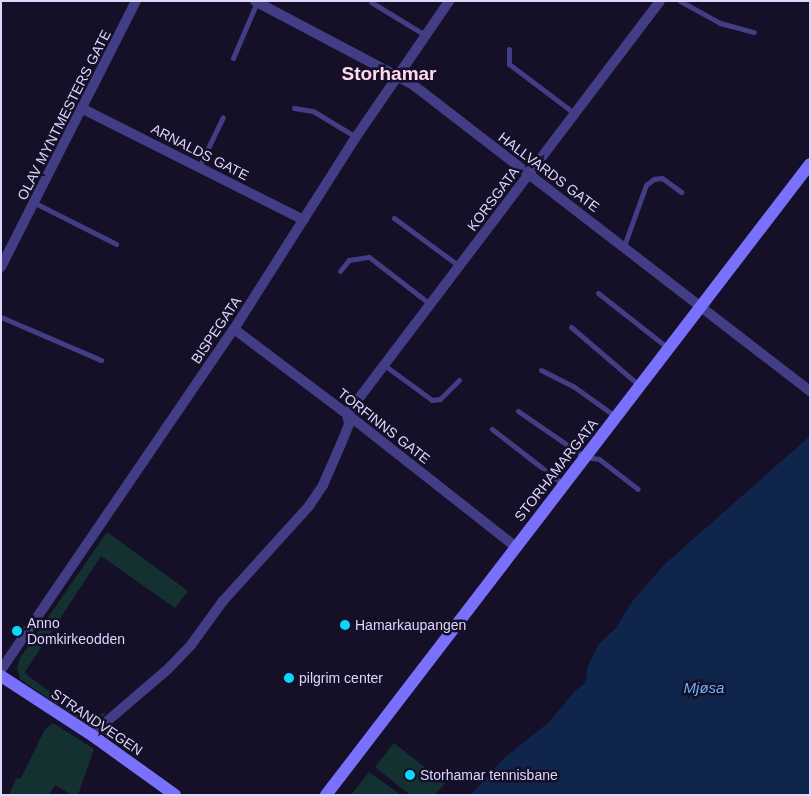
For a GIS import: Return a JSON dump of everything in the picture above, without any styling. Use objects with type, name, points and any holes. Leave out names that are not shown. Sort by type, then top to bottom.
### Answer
[{"type":"main road","name":"STORHAMARGATA","points":[[326,795],[810,164]]},
{"type":"main road","name":"STRANDVEGEN","points":[[1,676],[92,736],[175,795]]},
{"type":"street","name":"OLAV MYNTMESTERS GATE","points":[[1,268],[136,1]]},
{"type":"street","name":"BISPEGATA","points":[[1,670],[234,328],[356,137],[449,1]]},
{"type":"street","name":"KORSGATA","points":[[347,414],[660,1]]},
{"type":"street","name":"HALLVARDS GATE","points":[[261,3],[398,75],[624,246],[810,391]]},
{"type":"street","name":"ARNALDS GATE","points":[[83,109],[304,220]]},
{"type":"street","name":"TORFINNS GATE","points":[[234,328],[516,546]]},
{"type":"street","points":[[92,736],[98,728],[168,669],[185,651],[224,600],[308,506],[322,485],[342,444],[349,424],[347,414]]},
{"type":"lane","points":[[680,1],[720,23],[754,32]]},
{"type":"lane","points":[[371,2],[426,35]]},
{"type":"lane","points":[[233,58],[261,3]]},
{"type":"lane","points":[[509,49],[509,64],[575,114]]},
{"type":"lane","points":[[294,108],[313,111],[356,137]]},
{"type":"lane","points":[[199,167],[223,116]]},
{"type":"lane","points":[[624,246],[646,185],[654,178],[662,178],[682,192]]},
{"type":"lane","points":[[35,203],[116,244]]},
{"type":"lane","points":[[394,218],[460,266]]},
{"type":"lane","points":[[340,271],[349,260],[369,258],[431,304]]},
{"type":"lane","points":[[598,293],[668,348]]},
{"type":"lane","points":[[1,317],[101,360]]},
{"type":"lane","points":[[571,327],[640,386]]},
{"type":"lane","points":[[384,365],[432,400],[440,399],[459,380]]},
{"type":"lane","points":[[541,370],[572,386],[616,417]]},
{"type":"lane","points":[[518,411],[585,457],[599,459],[638,489]]},
{"type":"lane","points":[[492,429],[564,484]]},
{"type":"green space","points":[[107,532],[188,591],[175,608],[101,556],[25,672],[29,677],[90,719],[106,712],[94,730],[20,679],[17,668],[20,658]]},
{"type":"green space","points":[[53,723],[94,749],[78,795],[72,795],[55,785],[49,795],[9,795],[16,779],[21,778],[45,729]]},
{"type":"green space","name":"Storhamar tennisbane","points":[[394,743],[445,783],[435,795],[410,795],[375,767]]},
{"type":"green space","points":[[369,772],[401,795],[351,795]]},
{"type":"water","name":"Mjøsa","points":[[810,436],[810,795],[471,795],[503,759],[549,722],[575,691],[585,683],[588,665],[599,644],[616,628],[631,603],[665,564]]},
{"type":"place","name":"Hamarkaupangen","points":[[345,625]]},
{"type":"place","name":"Anno Domkirkeodden","points":[[17,631]]},
{"type":"place","name":"pilgrim center","points":[[289,678]]},
{"type":"place","name":"Storhamar tennisbane","points":[[410,775]]},
{"type":"district","name":"Storhamar","points":[[389,74]]}]
